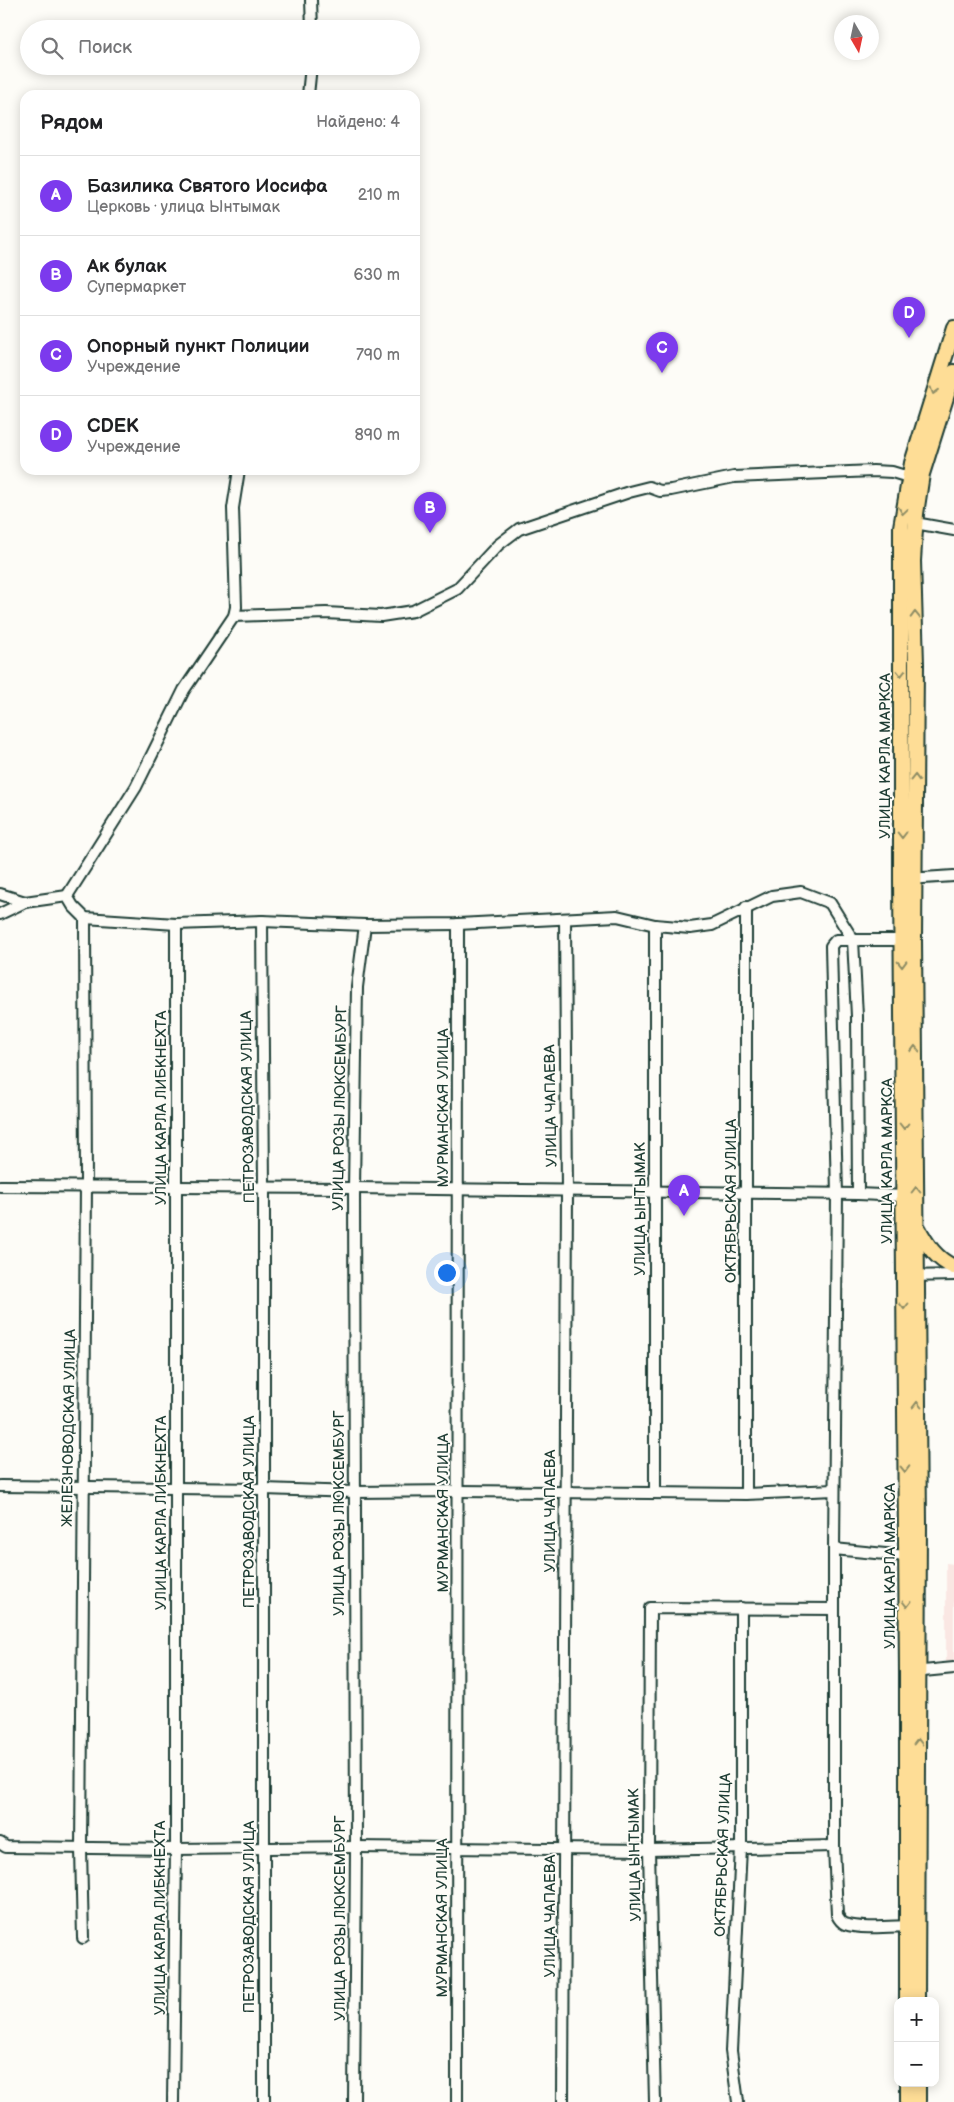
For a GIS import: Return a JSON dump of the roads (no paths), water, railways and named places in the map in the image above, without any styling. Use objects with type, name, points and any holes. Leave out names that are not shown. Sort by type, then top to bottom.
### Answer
[{"type":"main road","name":"УЛИЦА КАРЛА МАРКСА","points":[[913,1672],[906,1556],[911,1276],[917,1226],[901,527],[954,328]]},
{"type":"main road","name":"УЛИЦА КАРЛА МАРКСА","points":[[907,1997],[912,1926],[913,1672],[911,1276],[904,1196],[902,940],[908,879],[916,664],[913,562],[915,479],[954,372]]},
{"type":"main road","points":[[917,1226],[930,1249],[943,1262],[954,1266]]},
{"type":"main road","name":"УЛИЦА КАРЛА МАРКСА","points":[[912,1926],[917,1997]]},
{"type":"main road","points":[[908,2087],[908,2102]]},
{"type":"main road","points":[[918,2087],[918,2102]]},
{"type":"street","points":[[311,0],[312,20]]},
{"type":"street","points":[[309,90],[310,75]]},
{"type":"street","points":[[234,616],[326,613],[381,616],[413,611],[457,589],[498,545],[519,529],[629,492],[649,488],[660,491],[671,490],[734,477],[873,471],[892,472],[915,479]]},
{"type":"street","points":[[0,914],[25,902],[67,896],[136,787],[184,690],[234,616],[236,607],[233,508],[238,475]]},
{"type":"street","points":[[915,524],[954,530]]},
{"type":"street","points":[[908,879],[954,876]]},
{"type":"street","points":[[67,896],[73,906],[86,918],[176,924],[262,921],[365,925],[458,924],[618,916],[655,925],[690,928],[712,924],[772,896],[801,892],[830,903],[853,940],[857,1016],[858,1194]]},
{"type":"street","points":[[0,894],[25,902]]},
{"type":"street","name":"ОКТЯБРЬСКАЯ УЛИЦА","points":[[746,907],[746,1494]]},
{"type":"street","name":"ЖЕЛЕЗНОВОДСКАЯ УЛИЦА","points":[[83,1938],[81,1849],[86,918]]},
{"type":"street","name":"УЛИЦА ЧАПАЕВА","points":[[563,2102],[567,1191],[565,920]]},
{"type":"street","name":"ПЕТРОЗАВОДСКАЯ УЛИЦА","points":[[262,921],[264,1187],[264,2102]]},
{"type":"street","name":"УЛИЦА КАРЛА ЛИБКНЕХТА","points":[[173,2102],[176,1849],[176,924]]},
{"type":"street","name":"МУРМАНСКАЯ УЛИЦА","points":[[457,2102],[458,924]]},
{"type":"street","name":"УЛИЦА РОЗЫ ЛЮКСЕМБУРГ","points":[[354,2102],[356,1847],[354,1188],[357,987],[365,925]]},
{"type":"street","name":"УЛИЦА ЫНТЫМАК","points":[[655,925],[655,1493]]},
{"type":"street","points":[[902,940],[836,940],[831,946],[837,1194],[834,1490],[834,1846],[838,1915],[840,1920],[844,1924],[863,1926],[912,1926]]},
{"type":"street","points":[[0,1186],[86,1185],[459,1189],[904,1196]]},
{"type":"street","points":[[911,1276],[954,1275]]},
{"type":"street","points":[[0,1486],[264,1488],[354,1492],[458,1491],[746,1494],[834,1490]]},
{"type":"street","points":[[834,1549],[906,1556]]},
{"type":"street","name":"УЛИЦА ЫНТЫМАК","points":[[654,2102],[650,1850],[650,1608],[741,1608]]},
{"type":"street","points":[[741,1608],[834,1609]]},
{"type":"street","name":"ОКТЯБРЬСКАЯ УЛИЦА","points":[[738,2102],[731,2052],[741,1848],[741,1608]]},
{"type":"street","points":[[913,1672],[954,1668]]},
{"type":"street","points":[[0,1843],[6,1847],[81,1849],[356,1847],[650,1850],[834,1846]]},
{"type":"place","name":"CDEK","points":[[909,338]]},
{"type":"place","name":"Опорный пункт Полиции","points":[[662,373]]},
{"type":"place","name":"Ак булак","points":[[430,533]]},
{"type":"place","name":"Базилика Святого Иосифа","points":[[684,1216]]}]
